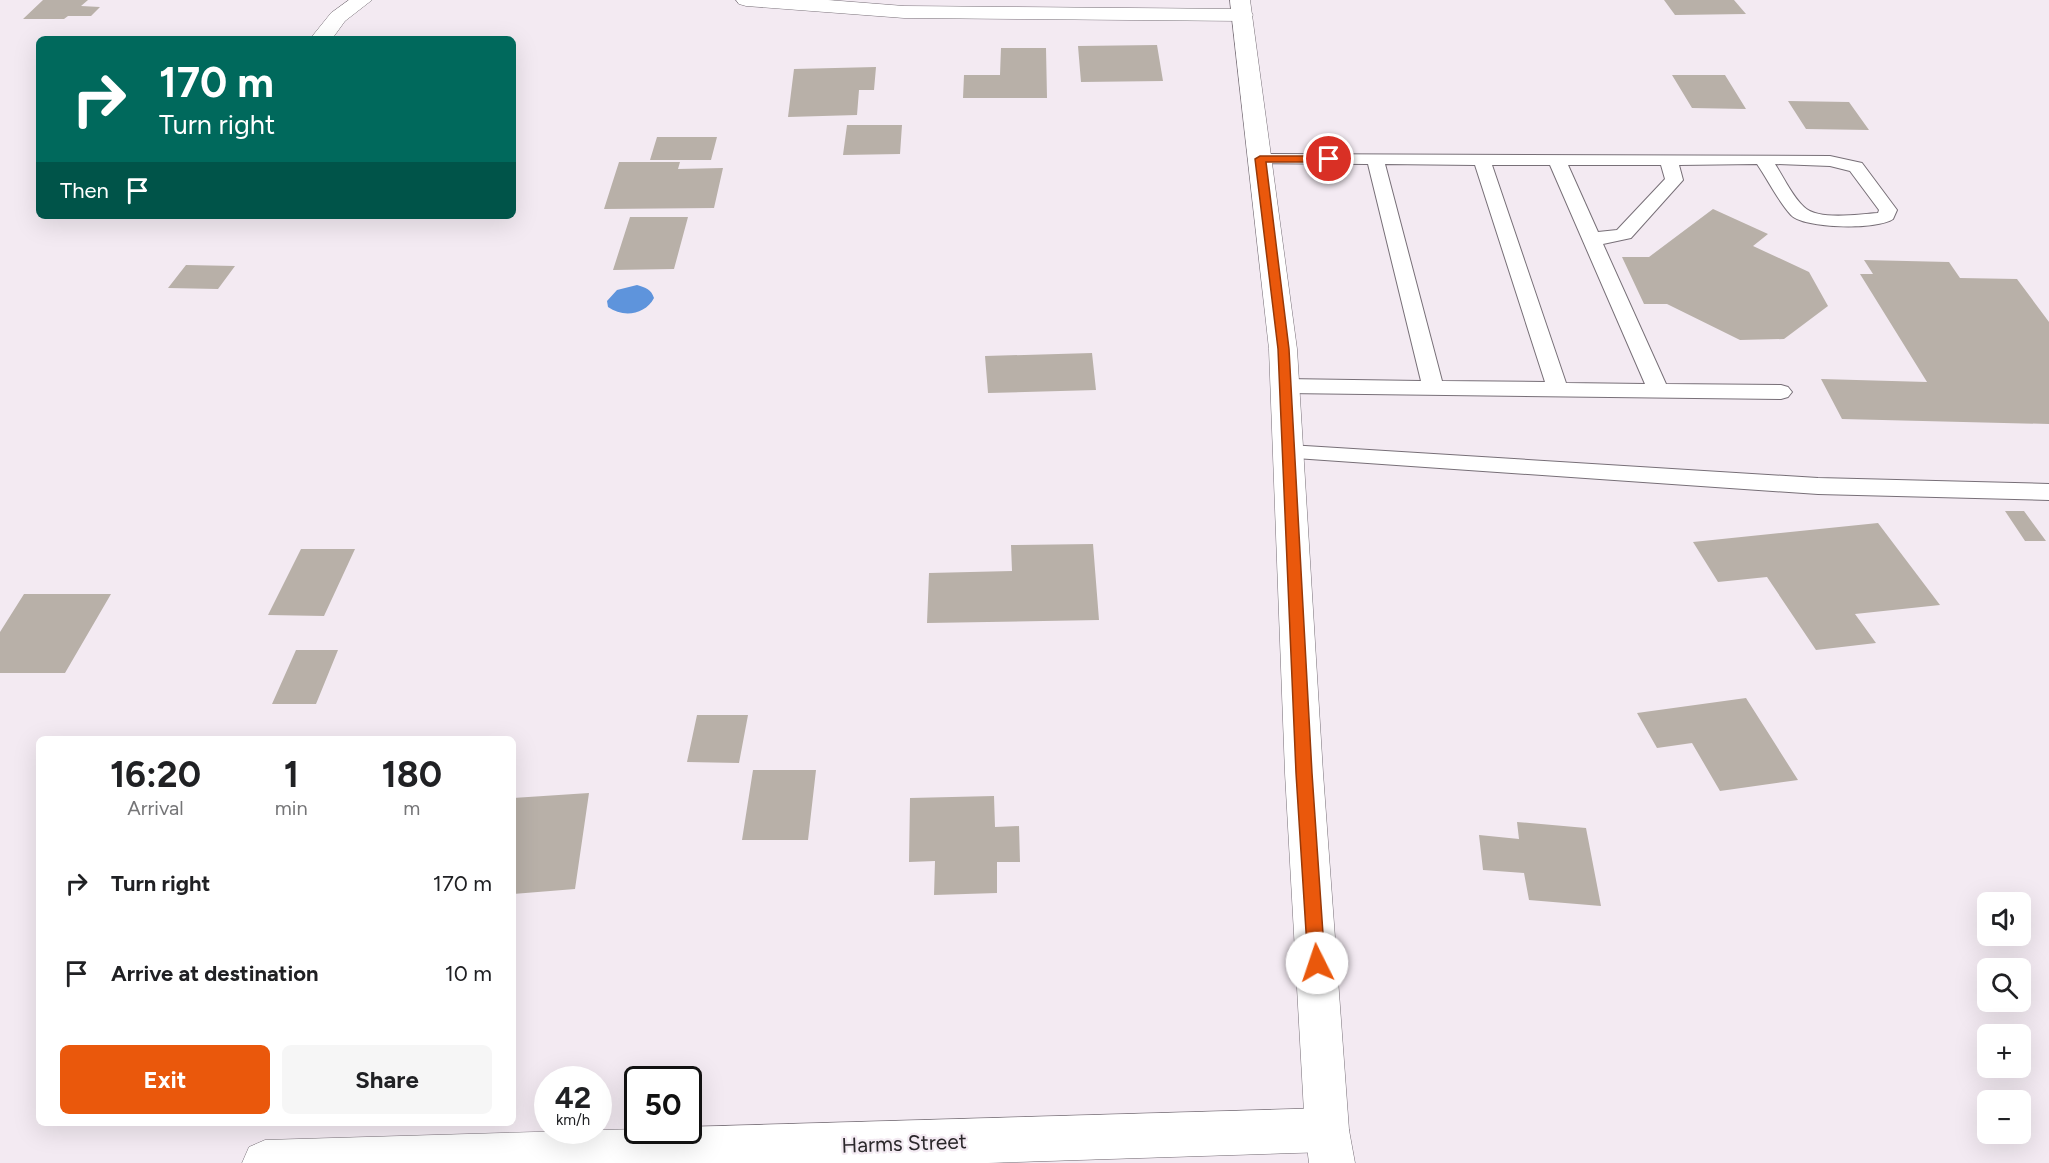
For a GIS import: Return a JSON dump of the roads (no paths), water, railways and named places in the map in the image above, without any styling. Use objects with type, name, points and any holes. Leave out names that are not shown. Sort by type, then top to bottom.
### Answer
[{"type":"main road","points":[[323,36],[338,17],[362,0]]},
{"type":"main road","points":[[746,0],[904,12],[1241,7],[1283,349],[1304,773],[1330,1146]]},
{"type":"main road","name":"Harms Street","points":[[265,1163],[1330,1146]]},
{"type":"lane","points":[[1260,159],[1763,160],[1848,162],[1856,167],[1888,210],[1887,215],[1883,218],[1820,220],[1803,217],[1763,160]]},
{"type":"lane","points":[[1375,159],[1433,388]]},
{"type":"lane","points":[[1482,160],[1558,389]]},
{"type":"lane","points":[[1557,160],[1659,391]]},
{"type":"lane","points":[[1592,238],[1612,238],[1624,234],[1674,180],[1673,170],[1667,160]]},
{"type":"lane","points":[[1285,386],[1781,392]]},
{"type":"lane","points":[[1289,452],[1818,486],[2049,492]]},
{"type":"water","points":[[637,285],[648,289],[654,298],[645,308],[633,313],[620,313],[608,307],[607,301],[617,290]]}]
